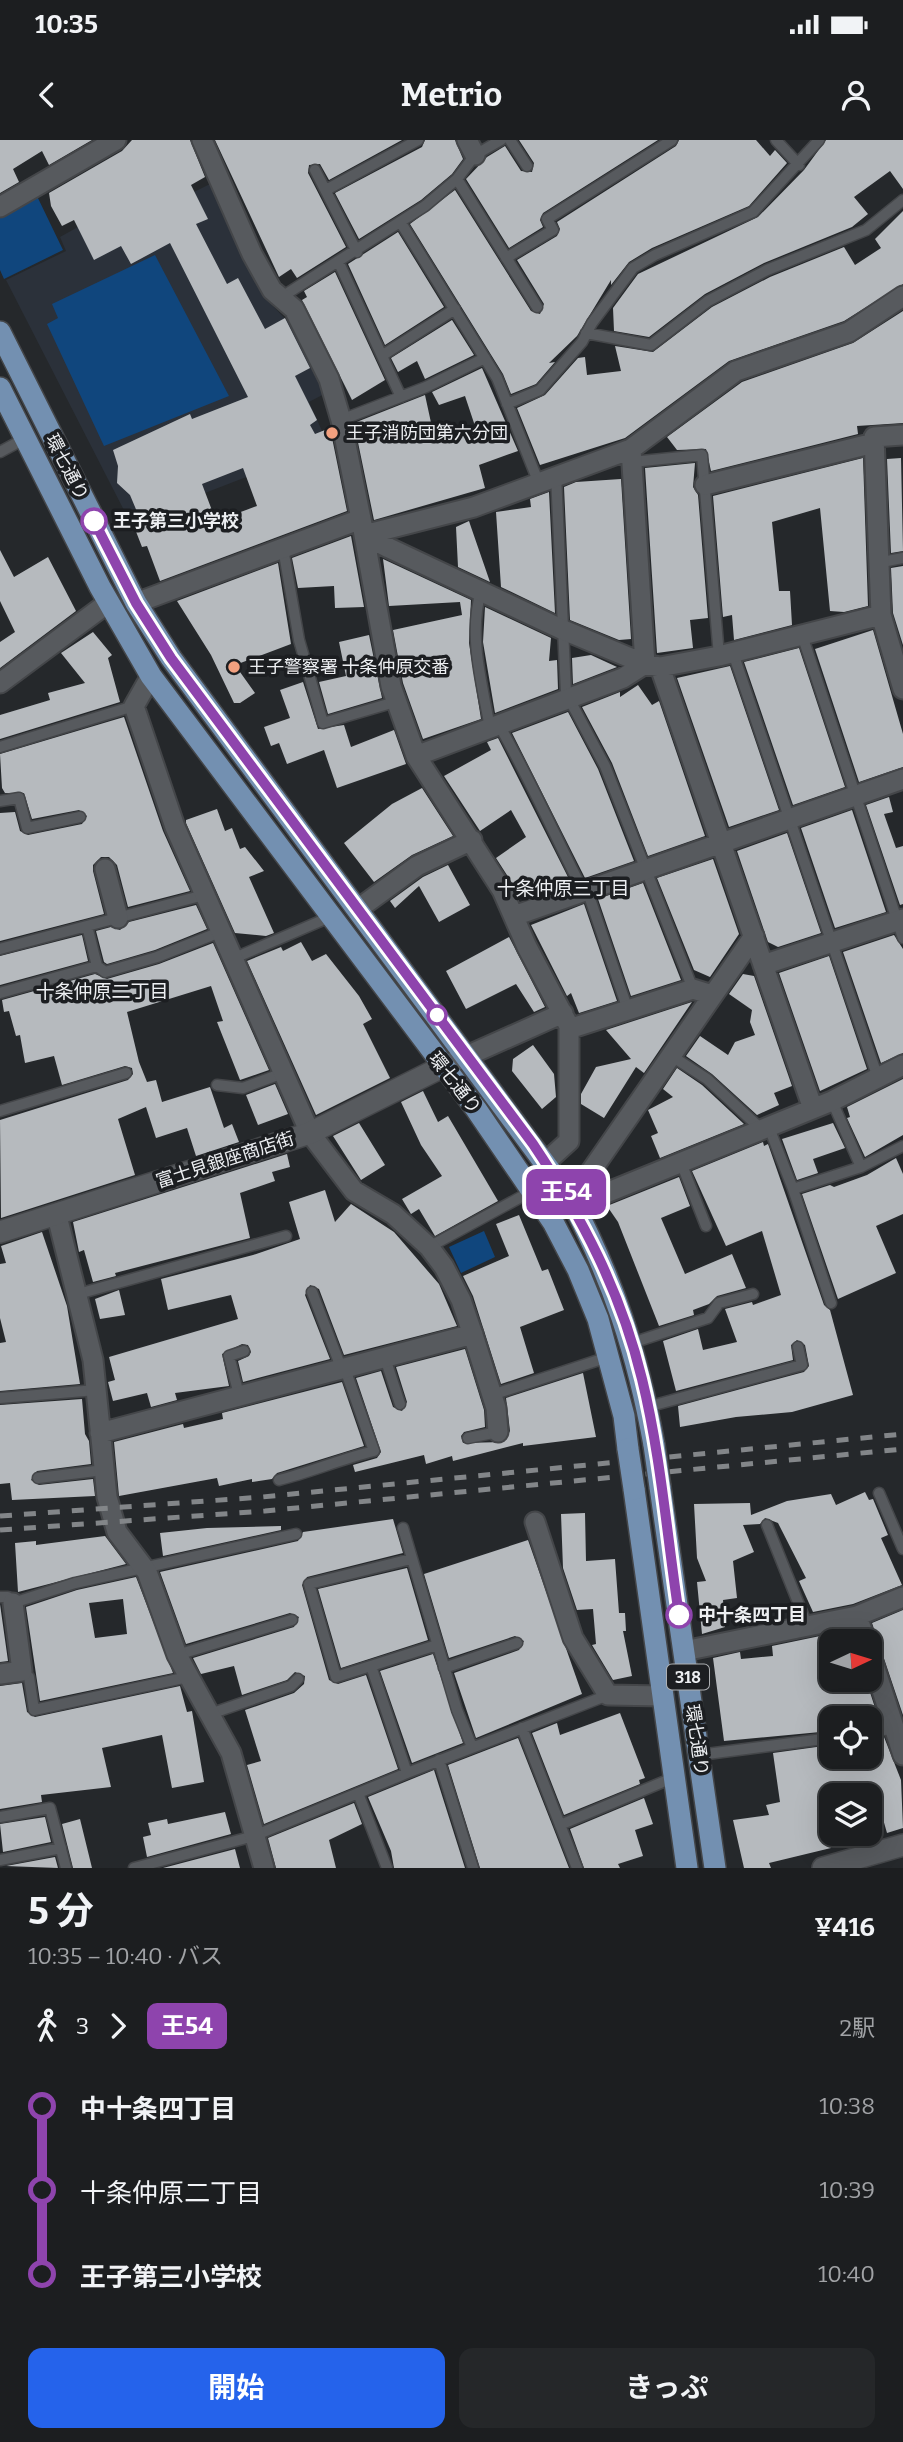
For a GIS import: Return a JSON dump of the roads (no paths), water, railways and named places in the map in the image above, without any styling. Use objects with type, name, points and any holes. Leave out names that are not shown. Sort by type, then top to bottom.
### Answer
[{"type":"main road","name":"環七通り","points":[[0,332],[136,603],[223,732],[546,1163],[573,1203],[597,1251],[632,1343],[647,1407],[715,1868]]},
{"type":"main road","name":"環七通り","points":[[0,388],[109,602],[151,676],[533,1191],[578,1270],[609,1357],[628,1449],[687,1868]]},
{"type":"street","points":[[0,207],[116,140]]},
{"type":"street","points":[[202,140],[252,254],[272,290],[294,309],[329,379],[341,420],[363,527],[379,628],[395,702],[416,756],[502,890],[566,1021],[569,1141],[546,1163]]},
{"type":"street","points":[[136,603],[283,548],[363,527],[474,507],[547,478],[632,455],[736,371],[849,331],[903,296]]},
{"type":"street","points":[[903,435],[874,437],[881,615],[903,689]]},
{"type":"street","points":[[705,485],[874,443]]},
{"type":"street","points":[[632,455],[653,666],[721,842],[812,1106]]},
{"type":"street","points":[[363,527],[561,629],[653,666]]},
{"type":"street","points":[[0,684],[109,602]]},
{"type":"street","points":[[416,756],[653,666],[726,655],[881,615]]},
{"type":"street","points":[[151,676],[134,706],[175,827],[310,1133],[354,1191],[393,1214],[429,1247],[461,1300],[492,1395],[498,1433]]},
{"type":"street","points":[[513,916],[903,779]]},
{"type":"street","points":[[358,909],[417,866],[472,840]]},
{"type":"street","points":[[105,869],[118,918]]},
{"type":"street","points":[[764,965],[833,942],[901,926]]},
{"type":"street","points":[[573,1203],[670,1055],[702,992],[754,936]]},
{"type":"street","points":[[442,1067],[467,1055],[566,1021],[628,1010],[702,992]]},
{"type":"street","points":[[573,1203],[812,1106],[832,1101],[903,1065]]},
{"type":"street","name":"富士見銀座商店街","points":[[0,1232],[310,1133],[442,1067]]},
{"type":"street","points":[[57,1216],[93,1360],[107,1497],[117,1532],[144,1567],[177,1655],[230,1753],[264,1868]]},
{"type":"street","points":[[100,1433],[473,1334]]},
{"type":"street","points":[[536,1522],[573,1638],[607,1695],[663,1696]]},
{"type":"street","points":[[684,1651],[857,1616],[903,1597]]},
{"type":"street","points":[[0,1674],[22,1671],[6,1600]]},
{"type":"street","points":[[857,1616],[862,1629]]},
{"type":"street","points":[[882,1684],[899,1728],[903,1755]]},
{"type":"street","points":[[823,1868],[875,1861],[903,1845]]},
{"type":"lane","points":[[326,190],[418,140]]},
{"type":"lane","points":[[280,298],[401,223],[457,179],[471,147],[501,140]]},
{"type":"lane","points":[[510,140],[527,166]]},
{"type":"lane","points":[[506,258],[553,230],[547,219],[672,140]]},
{"type":"lane","points":[[776,140],[799,165]]},
{"type":"lane","points":[[507,404],[540,390],[586,334],[633,268],[655,255],[753,212],[799,165],[819,140]]},
{"type":"lane","points":[[315,170],[357,251]]},
{"type":"lane","points":[[457,179],[537,307]]},
{"type":"lane","points":[[586,334],[651,345],[708,300],[767,270],[866,230],[903,200]]},
{"type":"lane","points":[[401,223],[485,358],[547,478],[569,698],[605,766],[645,870],[702,992]]},
{"type":"lane","points":[[339,263],[401,397]]},
{"type":"lane","points":[[383,355],[455,309]]},
{"type":"lane","points":[[341,420],[401,397],[485,358]]},
{"type":"lane","points":[[0,452],[24,439]]},
{"type":"lane","points":[[632,455],[702,455],[726,655],[833,942],[878,1078]]},
{"type":"lane","points":[[283,548],[299,640],[323,723],[395,702]]},
{"type":"lane","points":[[877,564],[903,558]]},
{"type":"lane","points":[[482,590],[475,613],[477,653],[495,726],[539,796],[549,824],[585,891],[628,1010]]},
{"type":"lane","points":[[802,635],[901,926]]},
{"type":"lane","points":[[0,747],[134,706]]},
{"type":"lane","points":[[0,801],[19,798],[27,828],[80,817]]},
{"type":"lane","points":[[0,949],[204,895]]},
{"type":"lane","points":[[232,959],[330,917]]},
{"type":"lane","points":[[87,926],[97,966],[105,972],[157,957],[220,932]]},
{"type":"lane","points":[[0,993],[97,966]]},
{"type":"lane","points":[[670,1055],[707,1079],[764,1126],[793,1189],[831,1303]]},
{"type":"lane","points":[[0,1111],[126,1073]]},
{"type":"lane","points":[[217,1085],[243,1088],[283,1073]]},
{"type":"lane","points":[[832,1101],[861,1167]]},
{"type":"lane","points":[[793,1189],[861,1167],[903,1146]]},
{"type":"lane","points":[[680,1160],[706,1226]]},
{"type":"lane","points":[[429,1247],[533,1191]]},
{"type":"lane","points":[[78,1294],[286,1236]]},
{"type":"lane","points":[[279,1480],[324,1469],[341,1459],[373,1451],[312,1292]]},
{"type":"lane","points":[[632,1343],[708,1318],[719,1303],[753,1294]]},
{"type":"lane","points":[[647,1407],[802,1365],[798,1347]]},
{"type":"lane","points":[[239,1395],[229,1356],[244,1351]]},
{"type":"lane","points":[[492,1395],[609,1357]]},
{"type":"lane","points":[[385,1358],[400,1404]]},
{"type":"lane","points":[[0,1398],[96,1390]]},
{"type":"lane","points":[[468,1438],[498,1433]]},
{"type":"lane","points":[[38,1478],[104,1470]]},
{"type":"lane","points":[[879,1493],[903,1549]]},
{"type":"lane","points":[[766,1525],[808,1628]]},
{"type":"lane","points":[[403,1528],[444,1668],[472,1747]]},
{"type":"lane","points":[[6,1600],[296,1534]]},
{"type":"lane","points":[[411,1559],[309,1584],[336,1677],[438,1645]]},
{"type":"lane","points":[[177,1655],[292,1620]]},
{"type":"lane","points":[[444,1668],[517,1643]]},
{"type":"lane","points":[[370,1666],[407,1773]]},
{"type":"lane","points":[[22,1671],[29,1677],[34,1710],[188,1677]]},
{"type":"lane","points":[[210,1714],[291,1686],[298,1679]]},
{"type":"lane","points":[[134,1868],[254,1836],[607,1695]]},
{"type":"lane","points":[[522,1728],[577,1868]]},
{"type":"lane","points":[[699,1755],[819,1740]]},
{"type":"lane","points":[[439,1760],[473,1868]]},
{"type":"lane","points":[[560,1825],[674,1777]]},
{"type":"lane","points":[[358,1793],[387,1868]]},
{"type":"lane","points":[[0,1816],[50,1808],[66,1868]]},
{"type":"lane","points":[[0,1860],[61,1848]]},
{"type":"railway","points":[[0,1516],[262,1497],[903,1434]]},
{"type":"railway","points":[[0,1530],[265,1511],[903,1449]]},
{"type":"place","name":"王子消防団第六分団","points":[[332,433]]},
{"type":"place","name":"王子第三小学校","points":[[94,521]]},
{"type":"place","name":"王子警察署 十条仲原交番","points":[[234,667]]},
{"type":"place","name":"中十条四丁目","points":[[679,1615]]},
{"type":"district","name":"十条仲原三丁目","points":[[563,888]]},
{"type":"district","name":"十条仲原二丁目","points":[[102,991]]}]
